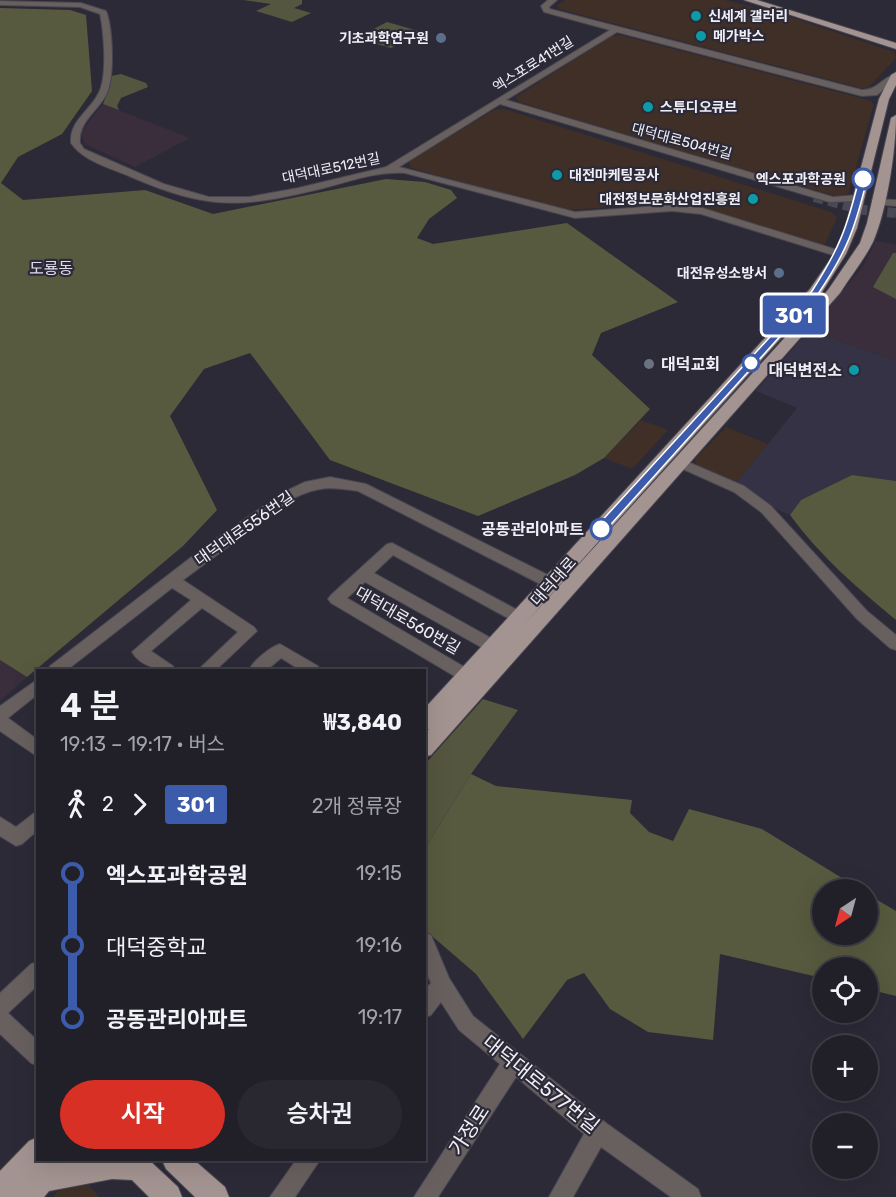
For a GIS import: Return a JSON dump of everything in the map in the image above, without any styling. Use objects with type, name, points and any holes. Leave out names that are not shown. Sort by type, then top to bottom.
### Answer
[{"type":"main road","points":[[748,0],[896,44]]},
{"type":"main road","points":[[760,0],[896,44]]},
{"type":"main road","name":"대덕대로","points":[[426,721],[815,292],[840,254],[854,218],[884,99],[895,76]]},
{"type":"main road","name":"대덕대로","points":[[426,747],[833,293],[866,243],[873,223],[896,118]]},
{"type":"main road","points":[[0,1191],[36,1152]]},
{"type":"main road","points":[[176,1161],[215,1197]]},
{"type":"main road","points":[[42,1178],[133,1163],[168,1197]]},
{"type":"street","name":"엑스포로41번길","points":[[553,0],[544,6],[547,10],[616,29]]},
{"type":"street","name":"대덕대로512번길","points":[[0,3],[81,5],[103,13],[106,30],[105,89],[75,130],[74,145],[81,151],[210,200],[256,198],[389,170],[405,170],[575,215],[672,208],[702,211],[840,254]]},
{"type":"street","name":"엑스포로41번길","points":[[389,170],[616,29]]},
{"type":"street","points":[[616,29],[862,93],[874,93],[895,76]]},
{"type":"street","name":"대덕대로504번길","points":[[499,101],[649,147],[660,154],[772,184]]},
{"type":"street","points":[[772,184],[833,200],[858,198]]},
{"type":"street","points":[[772,184],[830,205],[854,218]]},
{"type":"street","points":[[876,202],[896,203]]},
{"type":"street","points":[[681,463],[739,489],[760,504],[781,524],[815,566],[862,615],[896,644]]},
{"type":"street","name":"대덕대로556번길","points":[[57,669],[172,580],[289,495],[310,485],[330,482],[361,488],[396,503],[551,583]]},
{"type":"street","name":"대덕대로560번길","points":[[467,676],[336,599],[392,548],[520,618]]},
{"type":"street","points":[[363,574],[494,647]]},
{"type":"street","points":[[172,580],[249,631],[207,669]]},
{"type":"street","points":[[166,669],[140,652],[201,600]]},
{"type":"street","points":[[258,669],[280,650],[310,669]]},
{"type":"street","points":[[0,715],[36,687]]},
{"type":"street","points":[[0,722],[36,749]]},
{"type":"street","points":[[0,825],[16,838],[36,820]]},
{"type":"street","name":"대덕대로577번길","points":[[426,947],[442,985],[466,1023],[598,1131],[690,1197]]},
{"type":"street","points":[[0,1007],[36,973]]},
{"type":"street","points":[[426,1005],[442,985]]},
{"type":"street","points":[[0,1020],[36,1054]]},
{"type":"street","name":"가정로","points":[[425,1197],[513,1063]]},
{"type":"street","points":[[560,1197],[598,1131]]},
{"type":"street","points":[[281,1197],[308,1161]]},
{"type":"shaded area","points":[[566,0],[726,0],[796,19],[894,52],[896,58],[868,88],[861,88],[559,9],[557,5]]},
{"type":"shaded area","points":[[620,35],[868,100],[874,104],[848,194],[837,196],[741,170],[519,102],[516,97],[611,36]]},
{"type":"shaded area","points":[[103,104],[190,138],[135,167],[85,144],[81,132]]},
{"type":"shaded area","points":[[504,109],[831,212],[837,218],[824,246],[815,246],[690,205],[660,204],[565,210],[411,168],[409,161],[494,110]]},
{"type":"shaded area","points":[[876,241],[896,245],[896,361],[809,330],[862,268]]},
{"type":"shaded area","points":[[809,330],[896,361],[896,481],[852,475],[801,500],[790,515],[769,506],[737,482],[797,408],[756,391]]},
{"type":"shaded area","points":[[641,420],[668,430],[632,469],[604,458]]},
{"type":"shaded area","points":[[726,427],[768,444],[737,482],[697,465],[695,459]]},
{"type":"shaded area","points":[[0,660],[27,677],[0,701]]},
{"type":"shaded area","points":[[89,1185],[99,1197],[53,1197],[61,1188]]},
{"type":"green space","points":[[243,0],[302,0],[302,4],[294,8],[311,13],[292,22],[256,11],[271,4]]},
{"type":"green space","points":[[0,8],[70,10],[86,15],[92,91],[62,134],[18,157],[1,183],[23,200],[145,190],[213,214],[386,179],[425,182],[451,190],[457,198],[429,219],[417,238],[433,244],[567,223],[678,302],[601,333],[592,355],[650,409],[604,458],[575,475],[478,516],[330,460],[250,353],[204,369],[170,416],[217,510],[183,546],[27,677],[0,660]]},
{"type":"green space","points":[[387,22],[422,32],[391,48],[356,38]]},
{"type":"green space","points":[[121,74],[146,83],[148,87],[121,98],[117,106],[119,110],[103,104],[111,76]]},
{"type":"green space","points":[[893,253],[896,253],[896,299],[873,287]]},
{"type":"green space","points":[[852,475],[896,481],[896,620],[840,571],[790,515],[801,500]]},
{"type":"green space","points":[[483,699],[518,710],[471,774],[426,846],[426,763]]},
{"type":"green space","points":[[471,774],[496,786],[632,800],[630,813],[649,832],[673,841],[689,809],[762,829],[844,879],[812,879],[812,945],[878,945],[878,900],[896,911],[896,996],[878,992],[878,957],[812,957],[812,976],[720,954],[713,1040],[648,1032],[610,1009],[584,973],[567,980],[523,1039],[476,974],[426,931],[426,846]]},
{"type":"tunnel","points":[[814,197],[864,210],[896,213]]},
{"type":"bus line","name":"301","points":[[601,529],[815,292],[840,254],[851,228],[863,179]]},
{"type":"place","name":"신세계 갤러리","points":[[696,16]]},
{"type":"place","name":"메가박스","points":[[701,36]]},
{"type":"place","name":"기초과학연구원","points":[[441,38]]},
{"type":"place","name":"스튜디오큐브","points":[[648,107]]},
{"type":"place","name":"대전마케팅공사","points":[[557,175]]},
{"type":"place","name":"엑스포과학공원","points":[[863,179]]},
{"type":"place","name":"대전정보문화산업진흥원","points":[[753,199]]},
{"type":"place","name":"대전유성소방서","points":[[779,273]]},
{"type":"place","name":"대덕교회","points":[[649,364]]},
{"type":"place","name":"대덕변전소","points":[[854,370]]},
{"type":"place","name":"공동관리아파트","points":[[601,529]]},
{"type":"district","name":"도룡동","points":[[51,268]]}]
